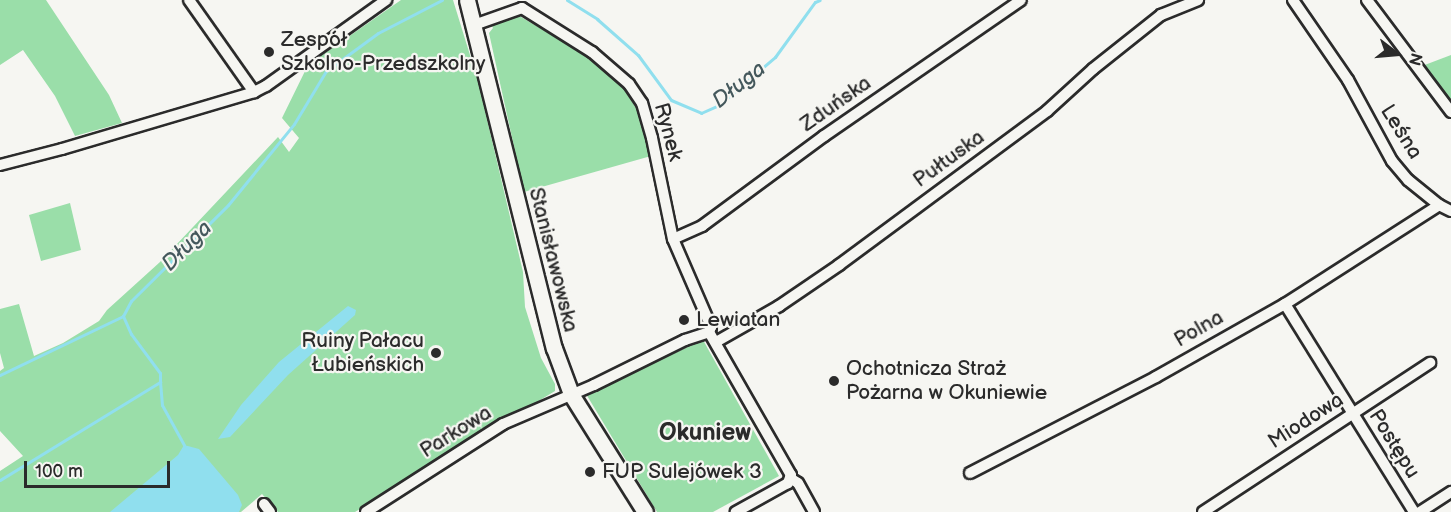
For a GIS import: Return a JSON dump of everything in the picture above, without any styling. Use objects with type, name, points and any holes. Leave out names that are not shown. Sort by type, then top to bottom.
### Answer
[{"type":"main road","name":"Stanisławowska","points":[[467,0],[554,348],[571,394],[645,512]]},
{"type":"street","points":[[189,0],[254,92]]},
{"type":"street","points":[[0,165],[254,92],[266,86],[386,0]]},
{"type":"street","name":"Zduńska","points":[[673,239],[702,226],[824,136],[1021,0]]},
{"type":"street","name":"Pułtuska","points":[[716,342],[779,306],[944,188],[1047,111],[1093,69],[1152,21],[1198,0]]},
{"type":"street","name":"Leśna","points":[[1293,0],[1348,80],[1392,161],[1408,180],[1439,205],[1451,211]]},
{"type":"street","points":[[1367,0],[1451,112]]},
{"type":"street","name":"Rynek","points":[[474,25],[522,8],[592,52],[628,84],[642,103],[652,138],[673,239],[711,327],[709,332],[789,468],[790,478],[798,483],[814,512]]},
{"type":"street","name":"Polna","points":[[970,472],[1156,377],[1285,304],[1439,205]]},
{"type":"street","name":"Postępu","points":[[1285,304],[1414,512]]},
{"type":"street","points":[[571,394],[685,340],[709,332]]},
{"type":"street","name":"Miodowa","points":[[1203,512],[1430,363]]},
{"type":"street","name":"Parkowa","points":[[374,510],[503,424],[571,394]]},
{"type":"street","points":[[736,512],[788,483],[790,478]]},
{"type":"street","points":[[1420,512],[1451,492]]},
{"type":"green space","points":[[0,0],[46,0],[109,95],[122,123],[75,136],[55,96],[23,50],[0,65]]},
{"type":"green space","points":[[401,0],[453,0],[478,81],[523,272],[525,307],[541,358],[555,384],[555,391],[355,512],[278,512],[262,494],[241,512],[0,512],[0,471],[23,456],[0,431],[0,371],[4,368],[0,353],[0,309],[19,304],[34,356],[63,343],[99,321],[107,310],[160,262],[278,137],[289,152],[299,138],[282,118],[308,65]]},
{"type":"green space","points":[[516,14],[589,57],[619,81],[641,116],[651,156],[524,192],[489,33],[493,28],[491,24]]},
{"type":"green space","points":[[1451,55],[1451,106],[1422,66]]},
{"type":"green space","points":[[70,203],[81,250],[41,261],[29,215]]},
{"type":"green space","points":[[703,340],[779,476],[713,512],[657,512],[586,394]]},
{"type":"water","points":[[348,306],[356,310],[355,315],[288,375],[230,437],[218,439],[241,405],[279,362]]},
{"type":"water","points":[[184,445],[199,449],[238,495],[242,505],[239,512],[110,512],[178,455]]},
{"type":"waterway","name":"Długa","points":[[0,480],[160,382],[160,373],[131,334],[123,316],[131,301],[228,205],[294,124],[326,71],[378,33],[442,0]]},
{"type":"waterway","name":"Długa","points":[[567,0],[597,19],[638,55],[671,100],[701,113],[719,105],[775,57],[815,2],[820,0]]},
{"type":"waterway","points":[[0,375],[123,316]]},
{"type":"waterway","points":[[160,382],[162,405],[184,445]]},
{"type":"place","name":"Zespół Szkolno-Przedszkolny","points":[[269,52]]},
{"type":"place","name":"Lewiatan","points":[[684,320]]},
{"type":"place","name":"Ruiny Pałacu Łubieńskich","points":[[436,353]]},
{"type":"place","name":"Ochotnicza Straż Pożarna w Okuniewie","points":[[834,381]]},
{"type":"place","name":"FUP Sulejówek 3","points":[[590,472]]},
{"type":"district","name":"Okuniew","points":[[705,433]]}]
